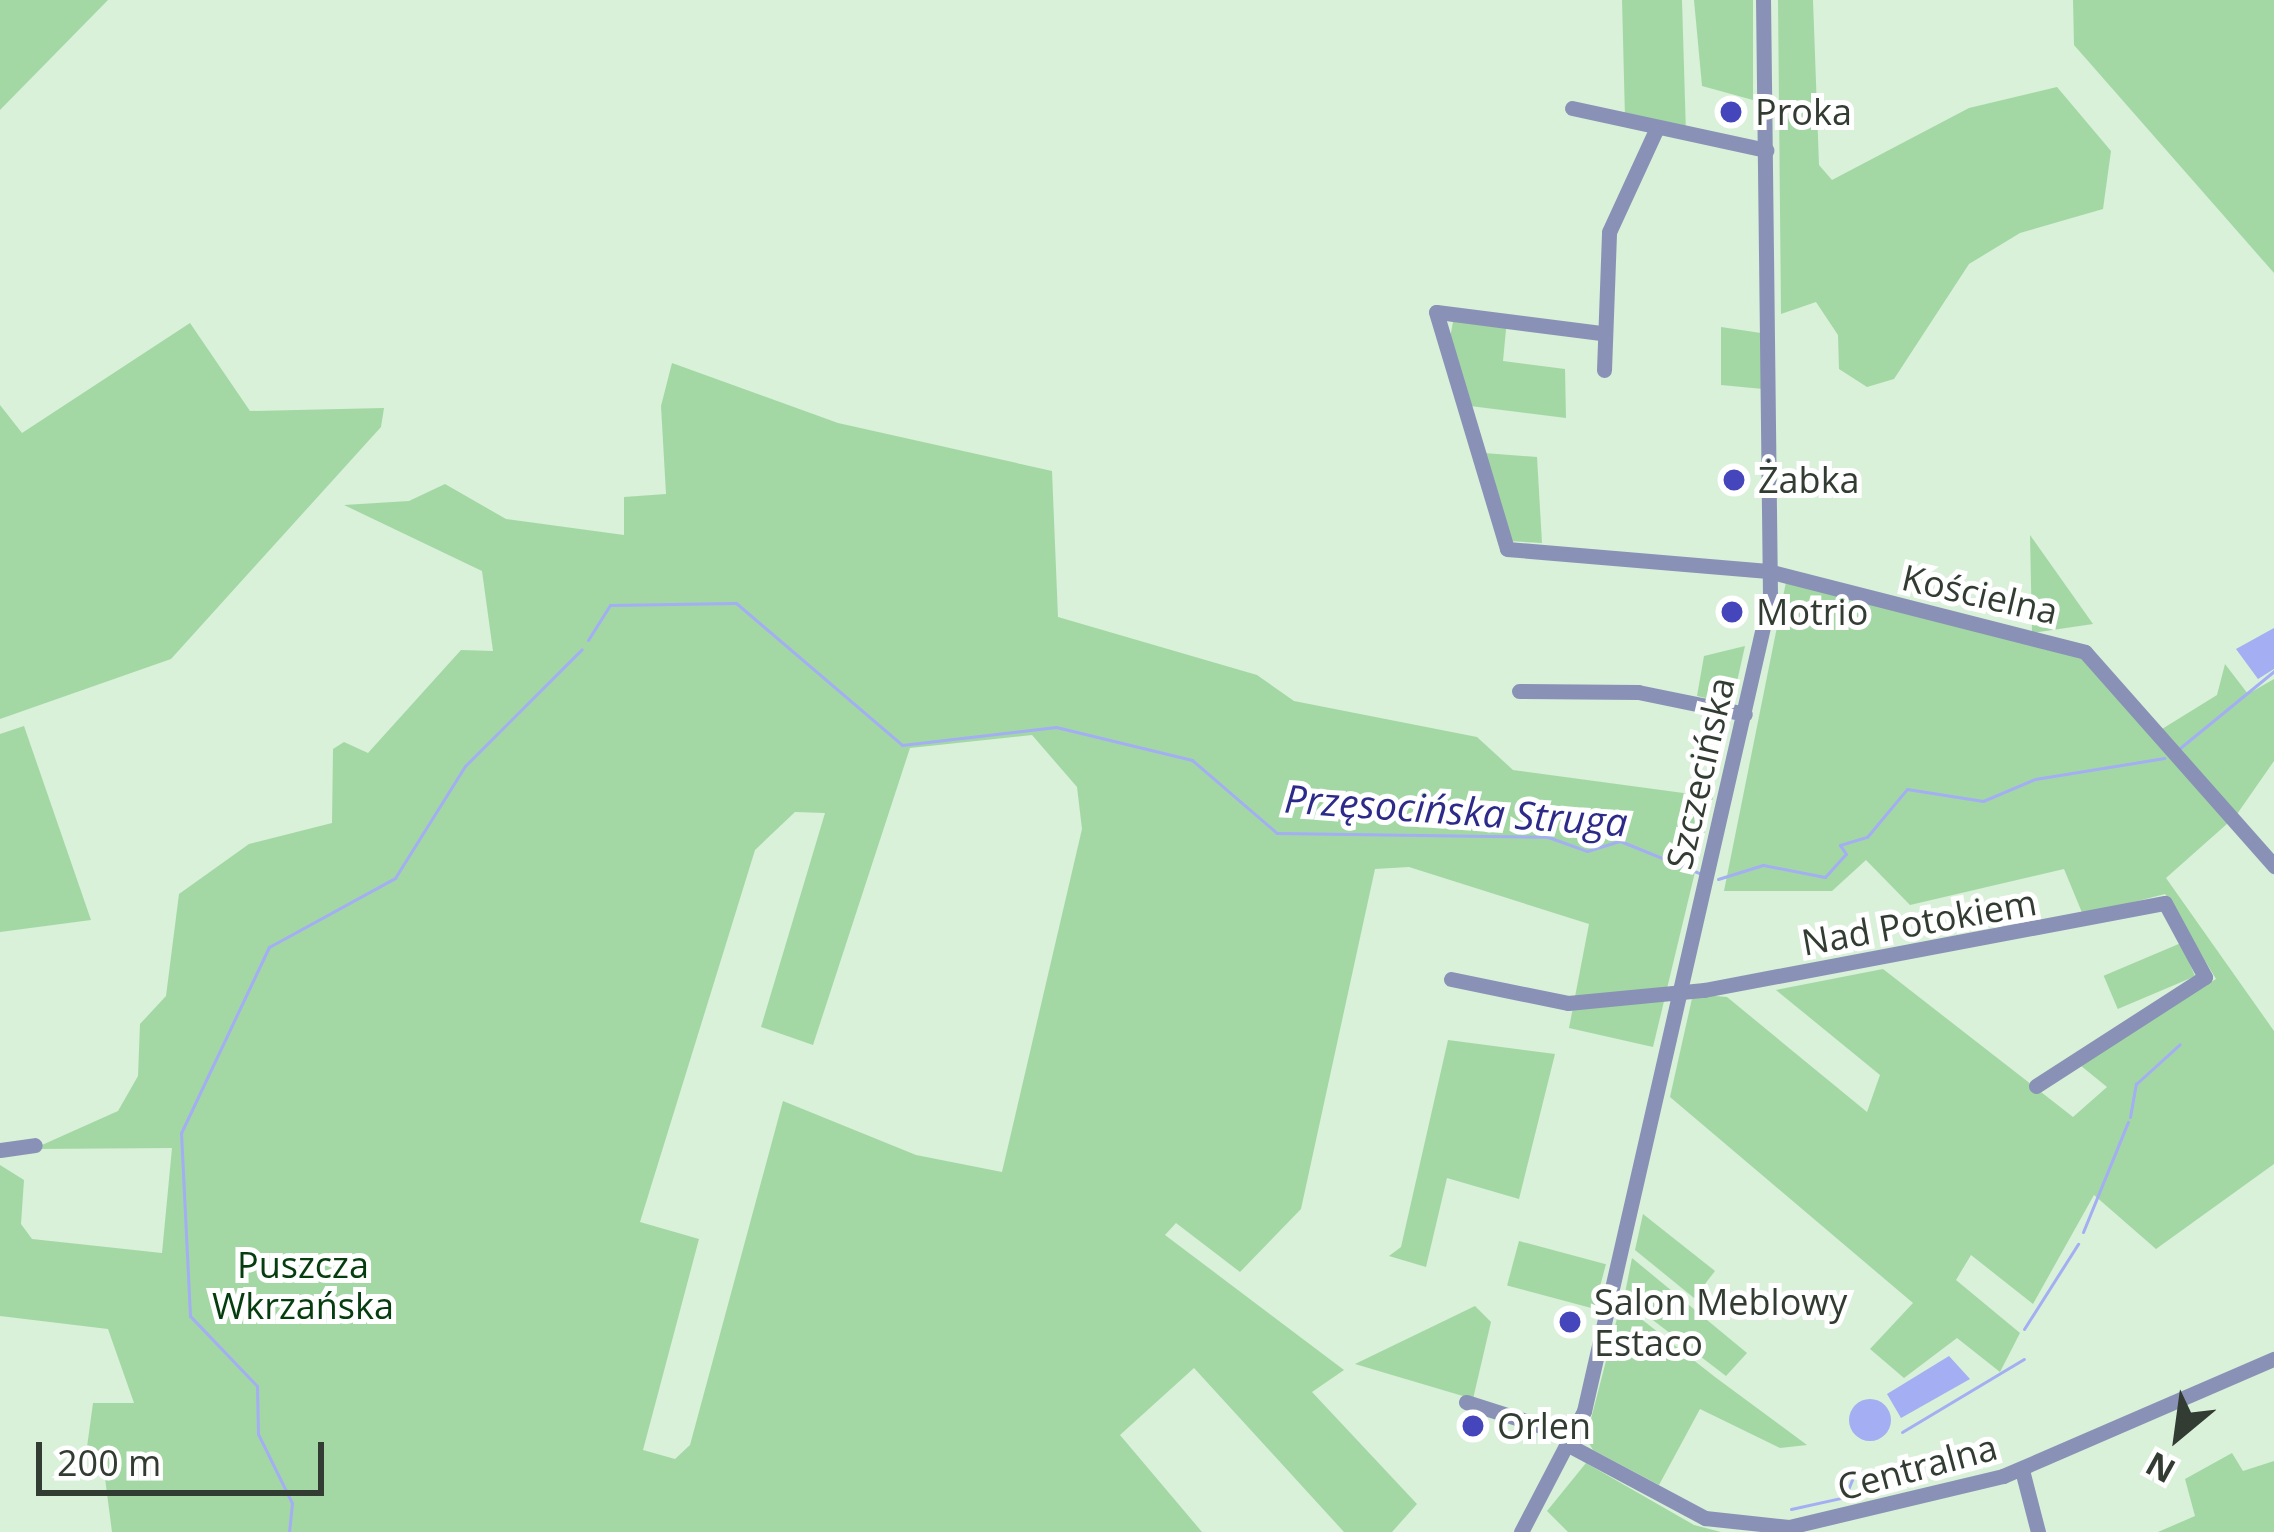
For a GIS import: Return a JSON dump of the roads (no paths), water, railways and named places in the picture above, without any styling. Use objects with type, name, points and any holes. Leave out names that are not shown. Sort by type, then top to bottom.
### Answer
[{"type":"street","name":"Szczecińska","points":[[1521,1532],[1574,1442],[1745,714],[1773,572],[1763,0]]},
{"type":"street","points":[[1572,108],[1656,130],[1767,150]]},
{"type":"street","points":[[1604,370],[1600,333],[1609,232],[1656,130]]},
{"type":"street","name":"Kościelna","points":[[1600,333],[1436,312],[1507,549],[1773,572],[2086,652],[2274,866]]},
{"type":"street","points":[[1519,691],[1638,692],[1745,714]]},
{"type":"street","name":"Nad Potokiem","points":[[1451,979],[1568,1003],[1882,963],[2165,903],[2205,977],[2036,1086]]},
{"type":"street","points":[[0,1150],[35,1145]]},
{"type":"street","name":"Centralna","points":[[1466,1402],[1574,1442],[1689,1512],[1766,1530],[1880,1513],[2022,1470],[2274,1359]]},
{"type":"street","points":[[2022,1470],[2038,1532]]},
{"type":"water","points":[[2274,628],[2274,669],[2258,679],[2236,649]]},
{"type":"water","points":[[1949,1356],[1970,1379],[1901,1418],[1887,1394]]},
{"type":"water","points":[[1870,1399],[1885,1405],[1891,1420],[1885,1435],[1870,1441],[1855,1435],[1849,1420],[1855,1405]]},
{"type":"waterway","name":"Przęsocińska Struga","points":[[588,640],[610,605],[736,603],[902,745],[1056,727],[1192,760],[1277,833],[1548,837],[1587,851],[1620,841],[1699,873]]},
{"type":"waterway","name":"Przęsocińska Struga","points":[[289,1532],[292,1503],[258,1434],[257,1386],[190,1316],[181,1133],[269,947],[395,878],[465,766],[582,649]]},
{"type":"waterway","name":"Przęsocińska Struga","points":[[2180,748],[2274,671]]},
{"type":"waterway","name":"Przęsocińska Struga","points":[[1718,879],[1763,865],[1825,877],[1846,854],[1840,845],[1867,837],[1907,789],[1983,801],[2035,779],[2164,758]]},
{"type":"waterway","points":[[2130,1117],[2136,1084],[2180,1044]]},
{"type":"waterway","points":[[2083,1232],[2128,1122]]},
{"type":"waterway","points":[[2024,1329],[2078,1244]]},
{"type":"waterway","points":[[1902,1432],[2024,1359]]},
{"type":"waterway","points":[[1791,1509],[1845,1497],[1857,1468]]},
{"type":"place","name":"Proka","points":[[1731,112]]},
{"type":"place","name":"Żabka","points":[[1734,480]]},
{"type":"place","name":"Motrio","points":[[1732,612]]},
{"type":"place","name":"Salon Meblowy Estaco","points":[[1570,1322]]},
{"type":"place","name":"Orlen","points":[[1473,1426]]},
{"type":"park label","name":"Puszcza Wkrzańska","points":[[303,1284]]}]
